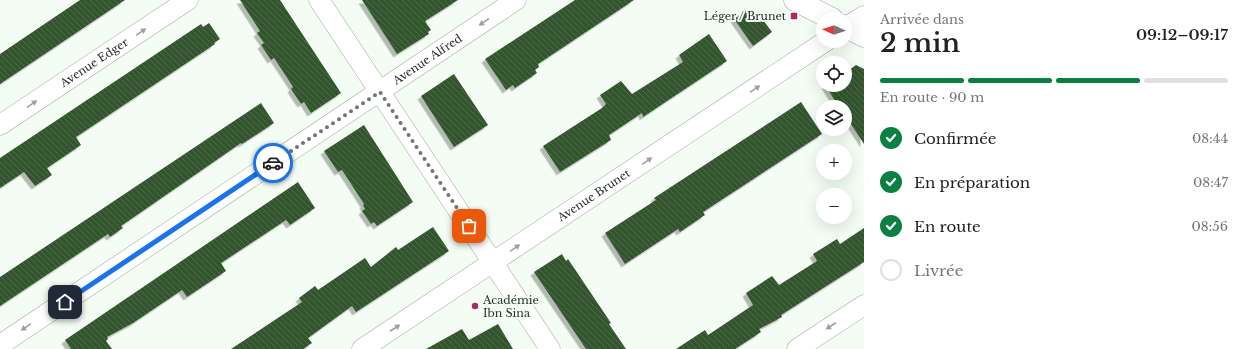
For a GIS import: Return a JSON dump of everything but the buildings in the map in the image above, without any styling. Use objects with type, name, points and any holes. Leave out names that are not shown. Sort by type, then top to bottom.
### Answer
[{"type":"main road","points":[[795,0],[821,12]]},
{"type":"street","name":"Avenue Edger","points":[[0,125],[188,0]]},
{"type":"street","points":[[319,0],[550,349]]},
{"type":"street","name":"Avenue Alfred","points":[[0,345],[516,0]]},
{"type":"street","name":"Avenue Brunet","points":[[362,349],[494,263],[816,48]]},
{"type":"street","points":[[797,349],[864,305]]},
{"type":"way so far","points":[[273,163],[380,92],[469,226]]},
{"type":"place","name":"Léger / Brunet","points":[[794,16]]},
{"type":"place","name":"Académie Ibn Sina","points":[[475,306]]},
{"type":"route","points":[[65,302],[273,163]]}]
